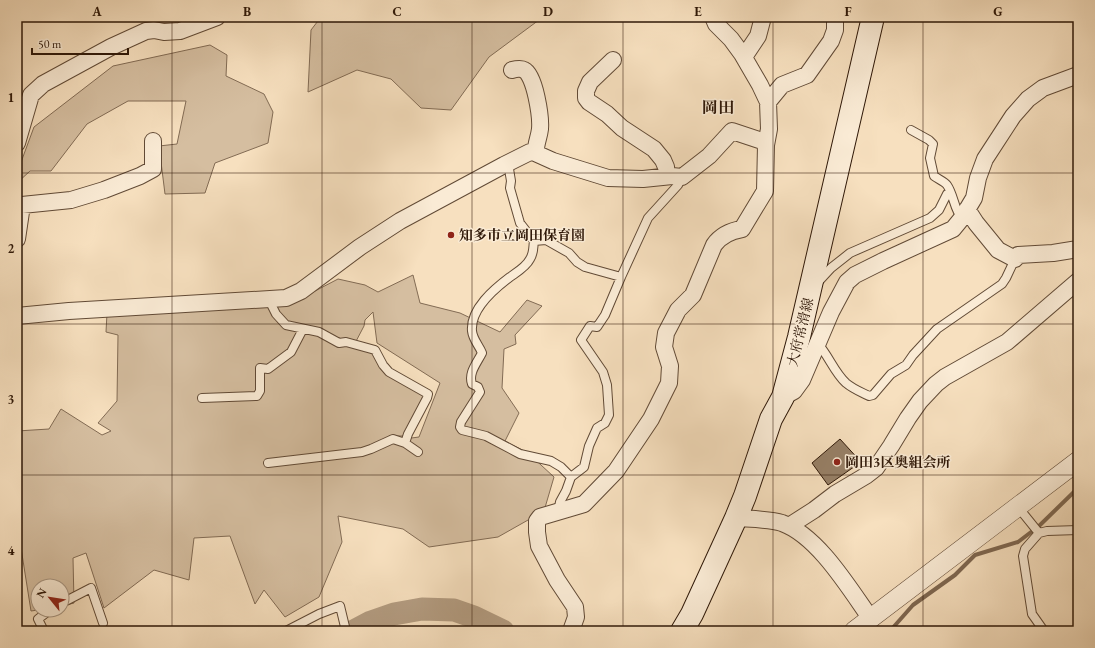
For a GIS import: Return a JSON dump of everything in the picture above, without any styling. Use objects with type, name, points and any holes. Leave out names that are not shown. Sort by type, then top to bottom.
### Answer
[{"type":"main road","name":"大府常滑線","points":[[682,631],[692,614],[736,518],[771,419],[783,397],[799,337],[873,17]]},
{"type":"street","points":[[17,143],[31,94],[43,84],[111,47],[146,31],[180,31],[217,17]]},
{"type":"street","points":[[571,631],[576,617],[575,607],[557,580],[539,546],[537,522],[540,517],[584,504],[616,471],[651,419],[668,383],[670,366],[664,347],[666,333],[670,323],[678,310],[693,295],[714,245],[718,239],[730,231],[742,229],[765,191],[766,145],[769,129],[768,102],[744,57],[731,39],[716,24],[713,17]]},
{"type":"street","points":[[744,57],[758,36],[763,17]]},
{"type":"street","points":[[768,102],[782,85],[807,75],[831,40],[835,30],[835,17]]},
{"type":"street","points":[[613,60],[590,82],[586,91],[586,98],[622,128],[654,149],[663,160],[666,167],[667,176]]},
{"type":"street","points":[[512,70],[524,70],[530,74],[535,91],[540,119],[540,130],[535,147],[536,153]]},
{"type":"street","points":[[783,397],[794,391],[802,380],[831,312],[847,282],[854,275],[953,229],[965,214],[974,198],[984,159],[1012,116],[1028,99],[1043,88],[1078,75]]},
{"type":"street","points":[[17,316],[69,310],[286,298],[301,291],[360,247],[400,221],[530,152],[536,153],[553,161],[608,178],[643,179],[667,176],[682,177],[708,156],[732,131],[762,141],[766,145]]},
{"type":"street","points":[[17,239],[22,205],[71,200],[140,176],[154,169],[153,141]]},
{"type":"street","points":[[965,214],[976,223],[998,250],[1015,259],[1018,255],[1053,253],[1078,249]]},
{"type":"street","points":[[788,526],[876,468],[920,401],[936,384],[945,377],[1007,342],[1078,281]]},
{"type":"street","points":[[736,518],[780,522],[807,538],[822,552],[863,627],[1078,461]]},
{"type":"lane","points":[[911,130],[929,140],[933,144],[930,158],[934,176],[947,184],[958,215],[965,214]]},
{"type":"lane","points":[[508,163],[511,181],[510,188],[520,223],[534,241],[533,253],[530,260],[524,267],[500,284],[484,301],[472,322],[473,338],[482,353],[472,370],[470,379],[472,384],[478,387],[480,392],[461,422],[460,427],[462,430],[486,436],[520,454],[551,461],[571,476]]},
{"type":"lane","points":[[558,512],[560,502],[566,491],[571,476],[584,467],[589,446],[597,428],[605,423],[609,415],[607,385],[603,372],[581,340],[590,326],[597,327],[605,315],[648,218],[678,185],[682,177]]},
{"type":"lane","points":[[812,281],[819,281],[831,268],[850,252],[930,218],[939,210],[947,194],[950,192]]},
{"type":"lane","points":[[534,241],[546,240],[569,253],[577,262],[585,266],[621,277]]},
{"type":"lane","points":[[818,344],[837,373],[846,383],[869,396],[873,395],[891,374],[906,366],[937,329],[1002,284],[1015,259]]},
{"type":"lane","points":[[269,300],[276,314],[286,325],[319,332],[339,343],[346,342],[375,350],[383,365],[389,372],[428,394],[405,443]]},
{"type":"lane","points":[[202,398],[257,396],[260,391],[260,368],[268,369],[291,352],[303,329]]},
{"type":"lane","points":[[268,463],[362,452],[393,439],[405,443],[418,452]]},
{"type":"lane","points":[[1018,506],[1038,533]]},
{"type":"lane","points":[[1044,631],[1032,614],[1023,556],[1025,549],[1038,533],[1047,531],[1078,530]]},
{"type":"lane","points":[[70,599],[91,588],[103,622]]},
{"type":"lane","points":[[286,631],[319,614],[340,606],[346,631]]},
{"type":"lane","points":[[39,618],[38,619],[44,631]]},
{"type":"shaded area","points":[[321,17],[543,17],[489,57],[451,110],[421,108],[391,79],[357,70],[308,92],[311,30]]},
{"type":"shaded area","points":[[210,45],[227,55],[226,76],[264,94],[273,112],[268,143],[215,163],[205,193],[165,194],[159,146],[177,144],[186,101],[128,101],[87,124],[51,171],[30,171],[17,183],[17,173],[34,127],[113,66]]},
{"type":"shaded area","points":[[413,275],[420,303],[460,313],[500,332],[527,300],[542,306],[515,335],[516,344],[504,349],[502,388],[519,413],[505,441],[528,453],[554,477],[544,511],[498,537],[429,547],[403,529],[338,516],[342,542],[319,597],[285,617],[264,590],[255,604],[230,536],[194,538],[189,580],[154,570],[104,608],[86,553],[73,558],[74,603],[70,604],[70,578],[30,578],[30,605],[21,548],[17,541],[17,431],[49,429],[61,409],[102,435],[111,431],[98,423],[117,401],[118,335],[106,332],[107,313],[313,288],[315,291],[338,279],[365,285],[378,292]],"holes":[[[373,312],[377,343],[440,383],[419,437],[381,442],[389,436],[405,436],[425,395],[380,368],[374,354],[353,347],[364,326],[365,320]]]},
{"type":"building","name":"岡田3区奥組会所","points":[[840,439],[861,462],[828,485],[812,463]]},
{"type":"waterway","points":[[890,631],[913,605],[955,575],[975,555],[1018,542],[1039,526],[1078,488]]},
{"type":"waterway","points":[[354,631],[371,622],[394,614],[422,609],[454,610],[474,617],[503,631]]},
{"type":"place","name":"知多市立岡田保育園","points":[[451,235]]},
{"type":"place","name":"岡田3区奥組会所","points":[[837,462]]},
{"type":"district","name":"岡田","points":[[718,107]]}]
